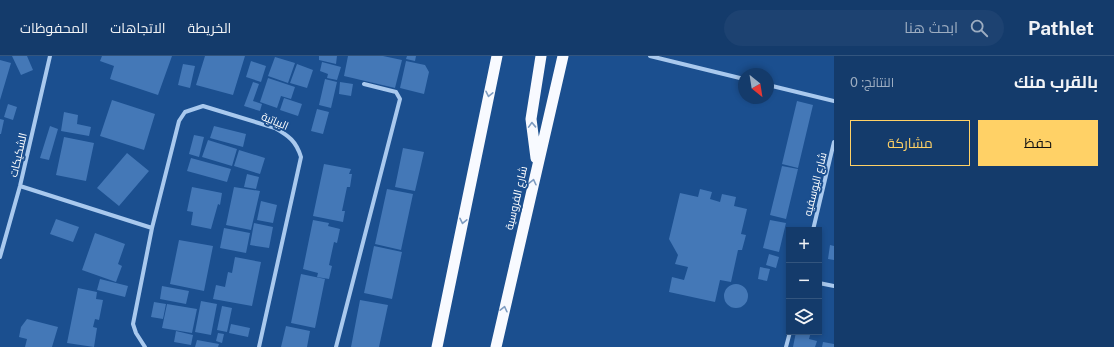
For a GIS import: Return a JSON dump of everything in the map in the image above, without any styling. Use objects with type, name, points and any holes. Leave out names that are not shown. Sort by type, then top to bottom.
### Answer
[{"type":"highway","points":[[437,347],[497,56]]},
{"type":"highway","points":[[537,164],[531,119],[541,56]]},
{"type":"highway","name":"شارع الفروسية","points":[[496,347],[563,56]]},
{"type":"street","name":"الشكيكات","points":[[0,257],[20,186],[50,56]]},
{"type":"street","points":[[650,56],[738,78]]},
{"type":"street","points":[[336,347],[400,99],[396,92],[364,84]]},
{"type":"street","points":[[774,86],[834,101]]},
{"type":"street","name":"البياتية","points":[[145,347],[136,334],[133,324],[152,228],[179,121],[186,112],[204,106],[275,128],[293,139],[301,157],[259,347]]},
{"type":"street","name":"شارع اليوسفيه","points":[[814,227],[834,142]]},
{"type":"street","points":[[20,186],[152,228]]},
{"type":"street","points":[[822,284],[834,286]]},
{"type":"street","points":[[786,347],[789,335]]},
{"type":"building","points":[[12,56],[27,56],[33,70],[21,75]]},
{"type":"building","points":[[102,56],[172,56],[158,95],[110,79],[114,66],[100,61]]},
{"type":"building","points":[[205,56],[245,56],[233,95],[196,85]]},
{"type":"building","points":[[319,56],[337,56],[336,64],[319,60]]},
{"type":"building","points":[[348,56],[383,56],[402,60],[395,88],[344,76]]},
{"type":"building","points":[[407,56],[416,56],[415,61],[406,59]]},
{"type":"building","points":[[275,57],[295,63],[288,83],[268,76]]},
{"type":"building","points":[[0,60],[11,63],[0,100]]},
{"type":"building","points":[[251,61],[266,66],[261,82],[246,77]]},
{"type":"building","points":[[406,61],[425,65],[429,72],[424,94],[400,88]]},
{"type":"building","points":[[322,62],[341,67],[337,80],[327,78],[328,74],[320,71]]},
{"type":"building","points":[[183,64],[195,66],[190,88],[178,85]]},
{"type":"building","points":[[297,64],[313,70],[307,88],[290,83]]},
{"type":"building","points":[[268,78],[295,87],[291,99],[281,96],[277,108],[260,102]]},
{"type":"building","points":[[325,79],[337,82],[331,108],[319,105]]},
{"type":"building","points":[[253,82],[259,84],[253,101],[262,104],[260,111],[244,106]]},
{"type":"building","points":[[340,82],[353,84],[351,96],[339,94]]},
{"type":"building","points":[[284,98],[302,104],[298,116],[280,110]]},
{"type":"building","points":[[112,100],[155,114],[144,150],[100,136]]},
{"type":"building","points":[[797,101],[813,105],[798,168],[782,164]]},
{"type":"building","points":[[8,104],[17,107],[13,120],[4,117]]},
{"type":"building","points":[[317,109],[329,112],[323,134],[311,131]]},
{"type":"building","points":[[64,112],[78,115],[77,124],[91,127],[89,136],[61,131]]},
{"type":"building","points":[[0,119],[4,120],[1,134],[0,134]]},
{"type":"building","points":[[50,126],[58,129],[49,160],[40,158]]},
{"type":"building","points":[[214,126],[246,134],[243,147],[210,138]]},
{"type":"building","points":[[194,135],[204,137],[199,157],[189,154]]},
{"type":"building","points":[[64,137],[94,143],[86,181],[56,175]]},
{"type":"building","points":[[208,140],[237,149],[232,166],[202,157]]},
{"type":"building","points":[[403,148],[424,152],[415,191],[395,187]]},
{"type":"building","points":[[239,150],[265,158],[260,174],[234,166]]},
{"type":"building","points":[[127,153],[149,171],[119,206],[97,188]]},
{"type":"building","points":[[191,158],[231,169],[227,182],[187,171]]},
{"type":"building","points":[[324,164],[351,169],[349,174],[352,174],[350,187],[347,187],[342,211],[345,211],[343,222],[313,216]]},
{"type":"building","points":[[782,166],[798,169],[786,219],[770,215]]},
{"type":"building","points":[[247,174],[259,177],[256,189],[244,187]]},
{"type":"building","points":[[192,187],[222,193],[220,205],[218,204],[211,229],[191,225],[193,212],[187,211]]},
{"type":"building","points":[[234,187],[260,191],[251,230],[226,225]]},
{"type":"building","points":[[387,189],[413,194],[401,250],[375,244]]},
{"type":"building","points":[[700,189],[712,192],[710,199],[720,202],[722,194],[736,197],[734,206],[747,209],[741,234],[746,235],[742,250],[738,250],[731,282],[720,280],[715,302],[669,292],[672,277],[684,280],[688,267],[675,264],[678,255],[669,239],[680,193],[698,197]]},
{"type":"building","points":[[261,201],[277,205],[273,223],[257,220]]},
{"type":"building","points":[[56,219],[79,227],[73,242],[50,234]]},
{"type":"building","points":[[313,220],[329,223],[328,226],[340,229],[337,243],[334,242],[329,265],[332,266],[329,279],[317,277],[318,273],[303,269]]},
{"type":"building","points":[[770,220],[786,223],[779,252],[763,248]]},
{"type":"building","points":[[254,223],[273,227],[269,248],[250,245]]},
{"type":"building","points":[[224,228],[250,233],[246,253],[220,248]]},
{"type":"building","points":[[95,233],[125,244],[118,264],[122,266],[116,282],[82,270]]},
{"type":"building","points":[[179,240],[213,246],[204,291],[170,284]]},
{"type":"building","points":[[830,245],[834,246],[834,260],[828,259]]},
{"type":"building","points":[[374,246],[402,252],[392,299],[364,293]]},
{"type":"building","points":[[769,254],[779,257],[776,268],[766,265]]},
{"type":"building","points":[[235,257],[261,262],[252,306],[213,299],[216,285],[225,287],[228,272],[232,273]]},
{"type":"building","points":[[760,267],[770,269],[767,281],[758,279]]},
{"type":"building","points":[[301,274],[325,279],[315,328],[291,323]]},
{"type":"building","points":[[100,279],[128,286],[125,297],[97,290]]},
{"type":"building","points":[[736,284],[744,288],[748,296],[744,304],[736,308],[728,304],[724,296],[728,288]]},
{"type":"building","points":[[162,286],[189,291],[186,304],[160,299]]},
{"type":"building","points":[[78,288],[97,292],[96,299],[103,300],[99,320],[95,319],[93,327],[97,328],[94,347],[67,343]]},
{"type":"building","points":[[360,300],[388,305],[379,347],[351,347]]},
{"type":"building","points":[[201,301],[217,304],[211,335],[195,332]]},
{"type":"building","points":[[154,302],[166,304],[163,319],[151,317]]},
{"type":"building","points":[[167,304],[197,309],[192,333],[162,328]]},
{"type":"building","points":[[222,306],[232,308],[227,332],[217,330]]},
{"type":"building","points":[[27,319],[58,327],[52,347],[25,347],[27,339],[19,337],[21,327]]},
{"type":"building","points":[[231,324],[250,328],[248,337],[229,333]]},
{"type":"building","points":[[286,326],[310,331],[307,347],[281,347]]},
{"type":"building","points":[[176,331],[193,335],[191,345],[174,342]]},
{"type":"building","points":[[218,333],[224,334],[222,343],[216,341]]},
{"type":"building","points":[[795,335],[810,335],[809,339],[817,341],[815,347],[793,347]]},
{"type":"building","points":[[197,340],[219,344],[218,347],[195,347]]},
{"type":"building","points":[[823,342],[834,344],[834,347],[822,347]]}]
